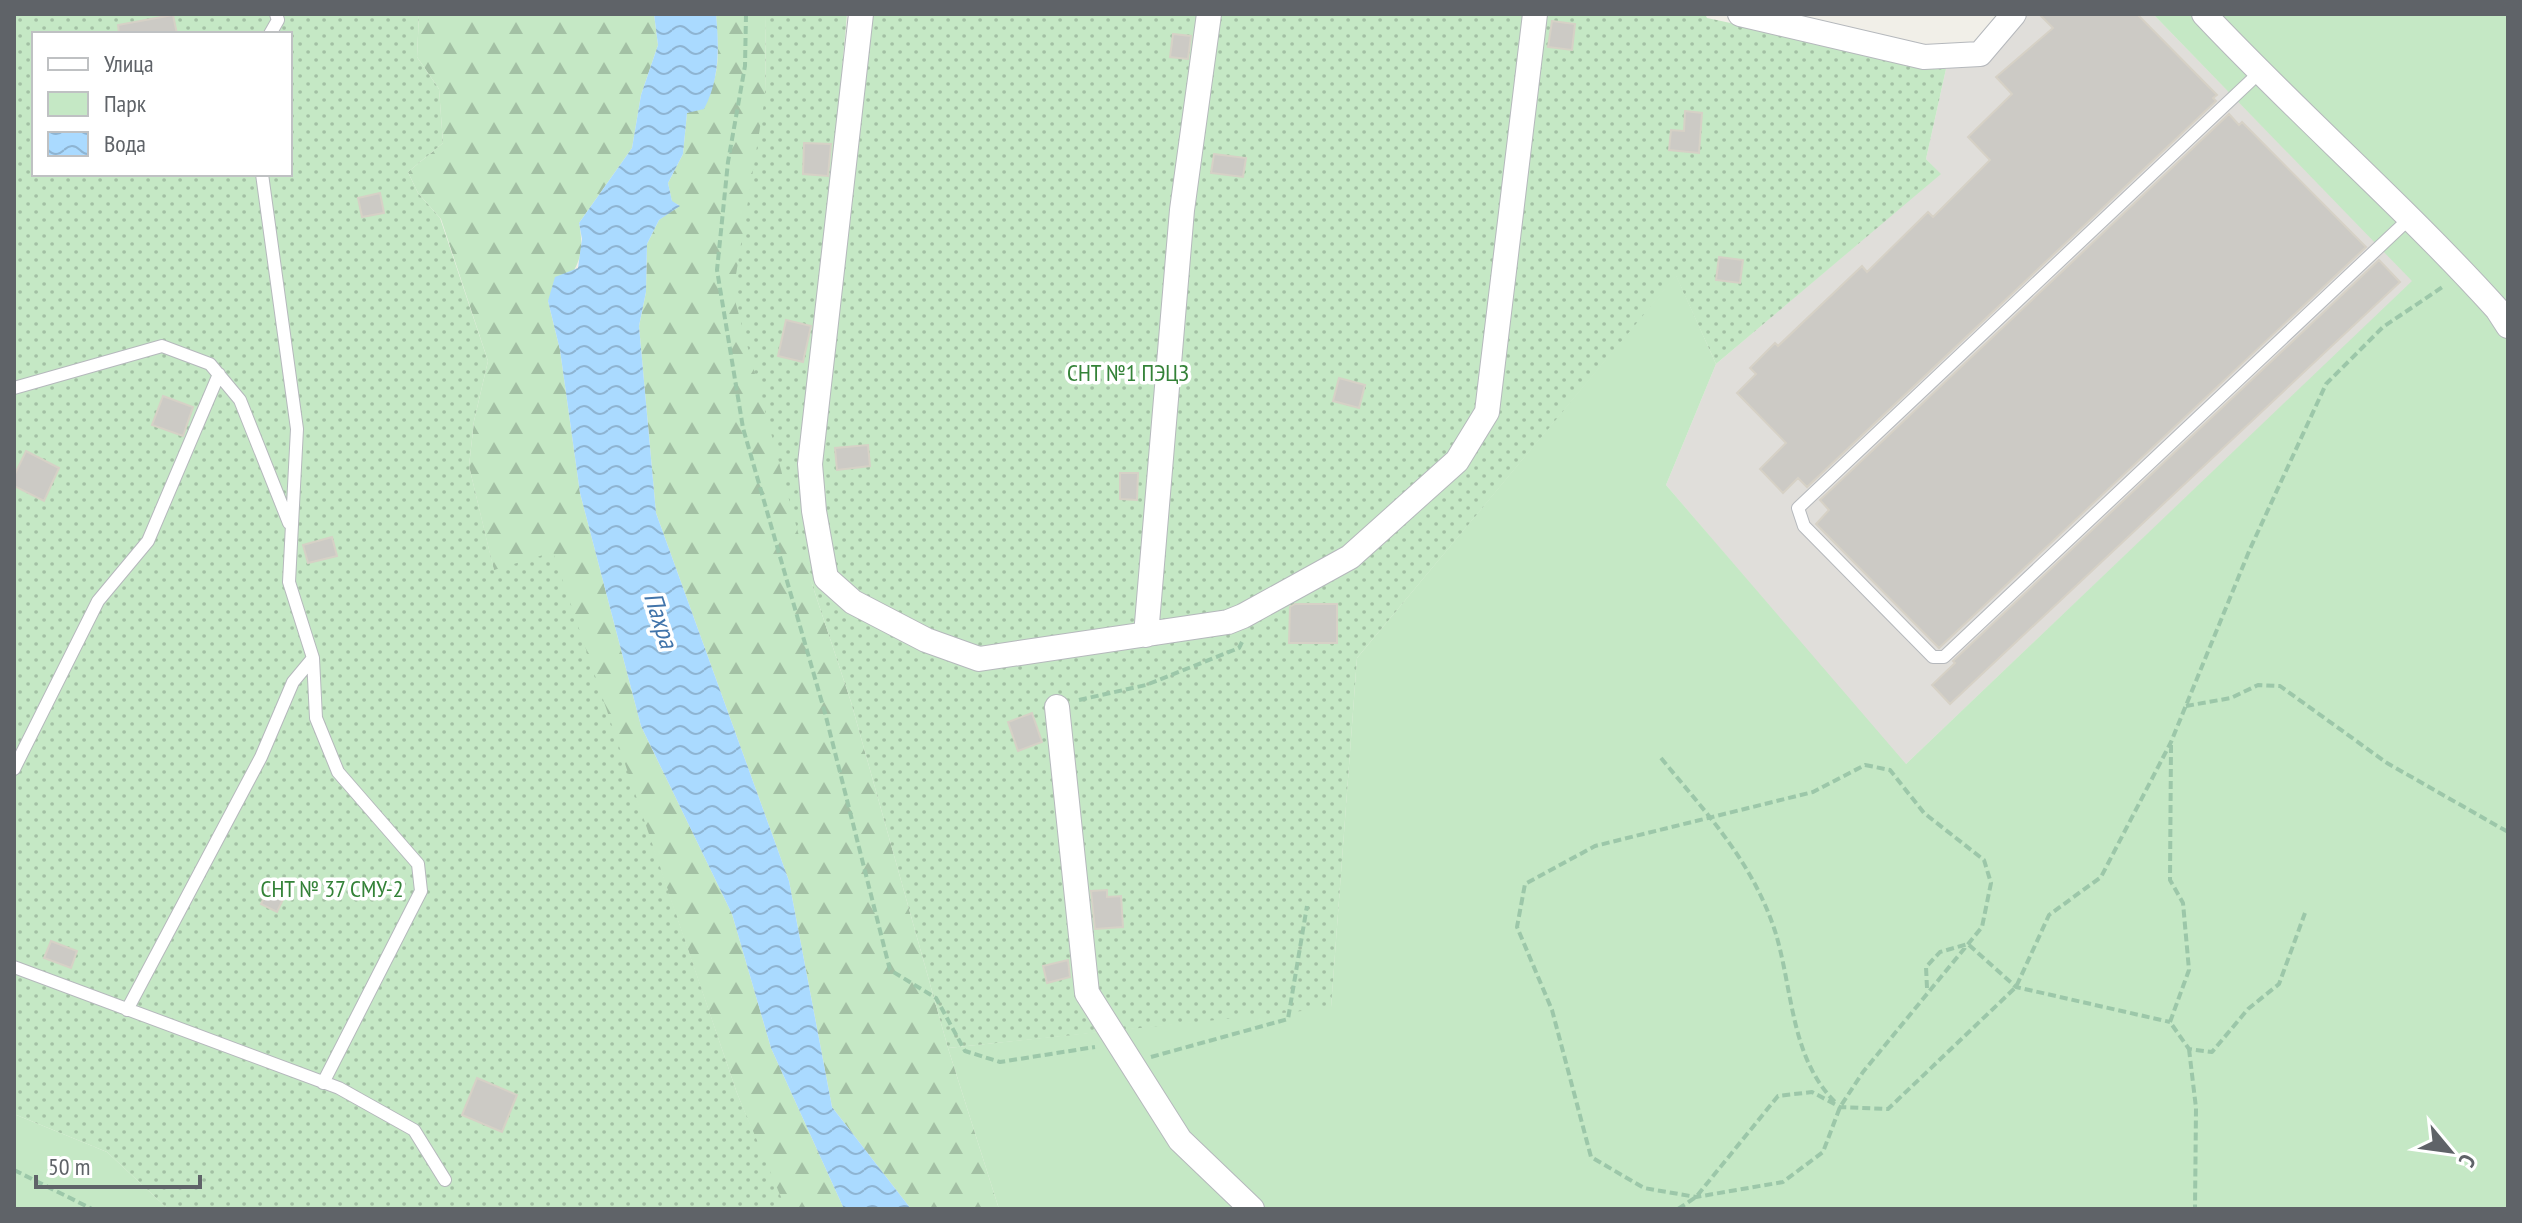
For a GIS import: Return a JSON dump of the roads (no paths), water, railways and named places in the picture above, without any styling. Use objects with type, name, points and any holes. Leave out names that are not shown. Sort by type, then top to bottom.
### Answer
[{"type":"street","points":[[861,14],[810,464],[814,511],[826,578],[853,602],[890,623],[979,659],[1228,622],[1243,616],[1350,557],[1457,461],[1487,412],[1535,14]]},
{"type":"street","points":[[1146,635],[1182,210],[1209,14]]},
{"type":"street","points":[[1740,14],[1924,57],[1980,54],[2014,14]]},
{"type":"street","points":[[2204,14],[2259,73],[2411,217],[2508,326]]},
{"type":"street","points":[[1057,707],[1087,993],[1180,1140],[1252,1209]]},
{"type":"lane","points":[[271,32],[278,20],[276,14]]},
{"type":"lane","points":[[2259,73],[1798,508],[1804,526],[1933,657],[1944,657],[2411,217]]},
{"type":"lane","points":[[262,176],[297,429],[297,486],[291,525],[289,582],[313,658],[316,718],[323,743],[338,772],[418,864],[421,891],[323,1083]]},
{"type":"lane","points":[[14,388],[162,346],[210,364],[240,400],[291,525]]},
{"type":"lane","points":[[14,769],[98,601],[148,541],[219,374]]},
{"type":"lane","points":[[127,1010],[261,757],[293,682],[313,658]]},
{"type":"lane","points":[[14,967],[323,1083],[414,1130],[445,1180]]},
{"type":"water","name":"Пахра","points":[[654,14],[716,14],[718,50],[716,74],[709,98],[704,109],[687,113],[683,154],[668,183],[672,201],[680,206],[659,220],[647,244],[646,292],[639,326],[656,513],[789,881],[832,1107],[911,1209],[844,1209],[771,1048],[732,914],[641,726],[580,493],[560,350],[548,301],[555,277],[578,268],[582,239],[579,223],[632,148],[641,95],[658,45]]},
{"type":"park label","name":"СНТ №1 ПЭЦЗ","points":[[1128,373]]},
{"type":"park label","name":"СНТ № 37 СМУ-2","points":[[332,889]]}]
